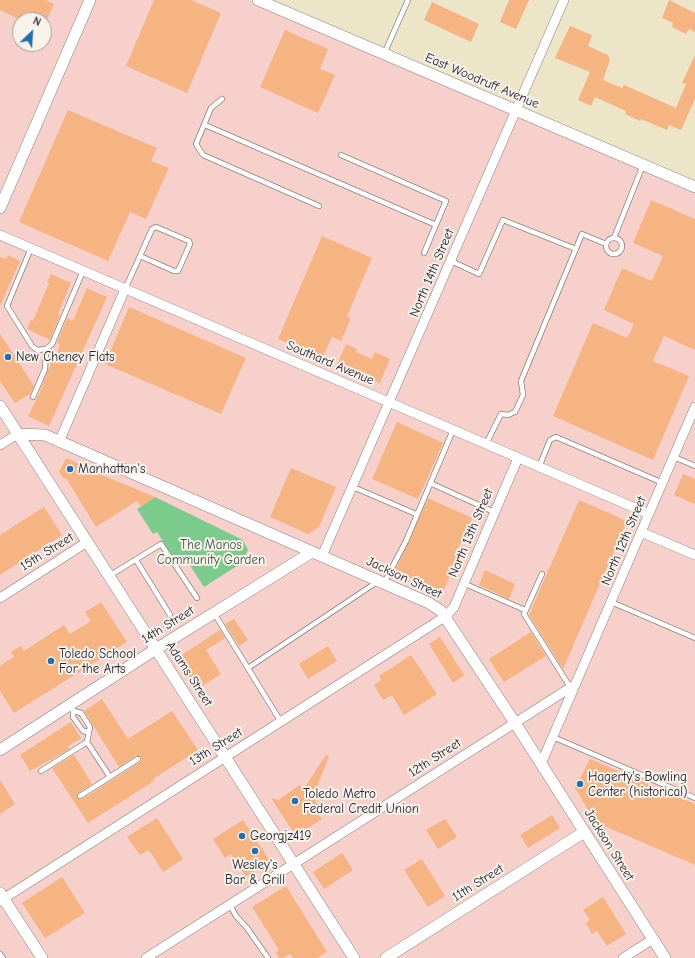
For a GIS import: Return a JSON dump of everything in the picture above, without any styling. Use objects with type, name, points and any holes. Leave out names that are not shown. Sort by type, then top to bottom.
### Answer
[{"type":"street","points":[[0,208],[90,0]]},
{"type":"street","name":"East Woodruff Avenue","points":[[258,0],[695,187]]},
{"type":"street","name":"North 14th Street","points":[[317,554],[353,487],[564,0]]},
{"type":"street","name":"Southard Avenue","points":[[0,235],[649,514]]},
{"type":"street","points":[[59,442],[125,289]]},
{"type":"street","name":"Adams Street","points":[[0,406],[354,958]]},
{"type":"street","name":"North 12th Street","points":[[541,764],[573,686],[695,407]]},
{"type":"street","name":"Jackson Street","points":[[18,434],[32,433],[45,435],[429,603],[446,616],[665,958]]},
{"type":"street","points":[[0,445],[18,434]]},
{"type":"street","name":"North 13th Street","points":[[446,616],[454,607],[518,458]]},
{"type":"street","points":[[641,532],[695,555]]},
{"type":"street","name":"15th Street","points":[[0,598],[87,542]]},
{"type":"street","name":"14th Street","points":[[0,750],[72,708],[156,649],[214,613],[317,554]]},
{"type":"street","name":"13th Street","points":[[1,897],[281,722],[446,616]]},
{"type":"street","points":[[515,722],[573,686]]},
{"type":"street","name":"12th Street","points":[[146,958],[294,865],[515,722]]},
{"type":"street","name":"11th Street","points":[[386,958],[584,832]]},
{"type":"street","points":[[1,897],[42,958]]},
{"type":"street","points":[[623,958],[653,939]]},
{"type":"lane","points":[[384,54],[406,0]]},
{"type":"lane","points":[[222,99],[212,108],[196,144],[202,155],[319,206]]},
{"type":"lane","points":[[205,124],[436,225]]},
{"type":"lane","points":[[341,155],[446,201],[424,253]]},
{"type":"lane","points":[[606,244],[609,240],[614,238],[643,165]]},
{"type":"lane","points":[[451,261],[479,274],[503,220],[576,249]]},
{"type":"lane","points":[[125,289],[152,229],[156,227],[189,241],[190,244],[178,270],[174,271],[140,256]]},
{"type":"lane","points":[[486,444],[500,414],[508,415],[515,412],[523,395],[521,381],[582,234],[606,244]]},
{"type":"lane","points":[[606,244],[607,250],[610,253],[616,254],[620,252],[622,247],[621,242],[614,238]]},
{"type":"lane","points":[[31,248],[7,306],[33,348],[40,351],[46,349],[52,344],[84,271]]},
{"type":"lane","points":[[33,398],[45,369],[46,349]]},
{"type":"lane","points":[[248,668],[381,582],[406,541],[416,514],[453,430]]},
{"type":"lane","points":[[539,467],[550,440],[556,437],[663,483]]},
{"type":"lane","points":[[674,457],[695,466]]},
{"type":"lane","points":[[430,483],[494,512]]},
{"type":"lane","points":[[353,487],[416,514]]},
{"type":"lane","points":[[109,576],[161,544],[197,598]]},
{"type":"lane","points":[[136,560],[170,615]]},
{"type":"lane","points":[[542,574],[524,614],[573,686]]},
{"type":"lane","points":[[464,584],[525,610]]},
{"type":"lane","points":[[611,602],[695,638]]},
{"type":"lane","points":[[214,613],[281,722]]},
{"type":"lane","points":[[72,708],[73,716],[83,731],[88,732]]},
{"type":"lane","points":[[41,771],[87,742],[90,727],[81,713],[72,708]]},
{"type":"lane","points":[[553,737],[695,798]]},
{"type":"lane","points":[[87,742],[110,777]]},
{"type":"lane","points":[[80,796],[138,759]]},
{"type":"lane","points":[[230,905],[236,916],[247,928],[268,958]]},
{"type":"lane","points":[[0,954],[3,958]]},
{"type":"shaded area","points":[[0,0],[273,0],[695,181],[695,958],[0,958]]},
{"type":"green space","name":"The Manos Community Garden","points":[[155,497],[243,540],[248,550],[240,564],[204,587],[184,556],[176,561],[157,532],[153,534],[137,509]]},
{"type":"building","points":[[0,0],[45,0],[54,4],[50,12],[12,12],[12,16],[0,10]]},
{"type":"building","points":[[154,0],[191,0],[221,13],[187,93],[126,66]]},
{"type":"building","points":[[509,0],[529,0],[516,29],[500,22]]},
{"type":"building","points":[[669,0],[695,13],[695,32],[689,29],[686,34],[672,27],[673,23],[662,18]]},
{"type":"building","points":[[432,2],[479,24],[471,42],[424,20]]},
{"type":"building","points":[[570,26],[592,35],[588,46],[608,55],[610,60],[603,80],[622,88],[624,85],[676,108],[686,84],[682,83],[695,55],[695,99],[681,130],[669,125],[667,130],[641,119],[640,121],[625,114],[626,111],[595,97],[591,106],[578,100],[590,72],[555,58]]},
{"type":"building","points":[[285,30],[328,49],[320,69],[335,75],[318,113],[260,87]]},
{"type":"building","points":[[68,110],[157,148],[151,161],[169,168],[146,219],[130,212],[108,261],[19,222]]},
{"type":"building","points":[[651,200],[695,219],[695,350],[664,336],[653,361],[689,376],[653,460],[553,416],[593,323],[627,338],[634,324],[604,310],[622,268],[652,281],[663,256],[633,243]]},
{"type":"building","points":[[322,236],[372,258],[347,316],[351,318],[341,341],[332,337],[322,358],[278,339]]},
{"type":"building","points":[[8,255],[20,261],[0,306],[0,257],[6,259]]},
{"type":"building","points":[[51,274],[71,283],[58,314],[60,315],[50,340],[27,329],[31,320],[33,321],[49,283],[47,283]]},
{"type":"building","points":[[87,288],[107,297],[49,426],[28,416],[39,394],[52,360],[54,361],[60,345],[57,343],[67,318],[73,321]]},
{"type":"building","points":[[129,307],[246,358],[221,414],[105,364]]},
{"type":"building","name":"New Cheney Flats","points":[[0,334],[34,386],[30,394],[15,403],[0,381]]},
{"type":"building","points":[[346,344],[357,349],[356,352],[372,359],[375,352],[390,359],[380,383],[337,365]]},
{"type":"building","points":[[397,422],[443,443],[418,499],[372,479]]},
{"type":"building","points":[[66,458],[82,465],[87,474],[92,471],[155,497],[141,507],[137,501],[96,527],[66,478],[64,479],[59,472]]},
{"type":"building","points":[[291,468],[336,487],[319,527],[308,534],[270,517]]},
{"type":"building","points":[[683,474],[695,479],[695,504],[674,495]]},
{"type":"building","points":[[428,498],[472,518],[456,553],[459,554],[443,592],[395,571]]},
{"type":"building","points":[[579,500],[627,521],[563,669],[529,615]]},
{"type":"building","points":[[44,507],[62,535],[0,575],[0,535]]},
{"type":"building","points":[[485,570],[515,584],[509,599],[479,585]]},
{"type":"building","name":"Toledo School For the Arts","points":[[101,602],[127,642],[14,713],[0,691],[0,666],[14,657],[11,652],[21,646],[24,651],[64,625],[70,634],[91,621],[85,612]]},
{"type":"building","points":[[234,619],[248,640],[239,646],[225,624]]},
{"type":"building","points":[[220,630],[225,638],[206,650],[221,674],[197,689],[177,658]]},
{"type":"building","points":[[531,632],[546,656],[504,682],[489,659]]},
{"type":"building","points":[[440,637],[464,675],[453,683],[429,644]]},
{"type":"building","points":[[328,646],[337,661],[308,679],[299,664]]},
{"type":"building","points":[[411,655],[437,694],[404,715],[392,695],[383,700],[374,685],[381,680],[379,676]]},
{"type":"building","points":[[102,699],[128,739],[172,711],[198,750],[153,779],[154,781],[88,823],[52,768],[74,755],[92,784],[77,794],[77,798],[81,800],[140,762],[142,759],[140,756],[136,756],[119,767],[84,711]]},
{"type":"building","points":[[71,722],[81,738],[68,746],[70,749],[30,771],[20,755]]},
{"type":"building","name":"Toledo Metro Federal Credit Union","points":[[326,755],[329,756],[313,797],[320,808],[316,812],[322,819],[296,836],[271,798],[278,800],[300,785],[303,790]]},
{"type":"building","points":[[590,759],[695,804],[695,865],[595,822],[575,788]]},
{"type":"building","points":[[0,780],[15,804],[0,814]]},
{"type":"building","points":[[552,815],[560,828],[528,848],[520,835]]},
{"type":"building","points":[[157,818],[183,859],[163,872],[149,850],[140,855],[127,837]]},
{"type":"building","points":[[445,819],[457,837],[438,849],[426,830]]},
{"type":"building","points":[[243,820],[270,861],[246,877],[231,854],[225,858],[213,839]]},
{"type":"building","points":[[342,853],[353,870],[324,889],[313,872]]},
{"type":"building","points":[[422,859],[445,896],[428,907],[404,870]]},
{"type":"building","points":[[62,877],[85,913],[45,938],[22,903]]},
{"type":"building","points":[[286,886],[327,952],[317,958],[293,958],[290,954],[284,958],[279,958],[276,952],[279,950],[252,907]]},
{"type":"building","points":[[603,897],[626,934],[607,946],[597,931],[592,934],[586,923],[590,920],[583,910]]},
{"type":"place","name":"New Cheney Flats","points":[[8,357]]},
{"type":"place","name":"Manhattan's","points":[[70,469]]},
{"type":"place","name":"Toledo School For the Arts","points":[[51,661]]},
{"type":"place","name":"Hagerty's Bowling Center (historical)","points":[[580,784]]},
{"type":"place","name":"Toledo Metro Federal Credit Union","points":[[295,801]]},
{"type":"place","name":"Georgjz419","points":[[242,836]]},
{"type":"place","name":"Wesley's Bar & Grill","points":[[255,851]]}]
